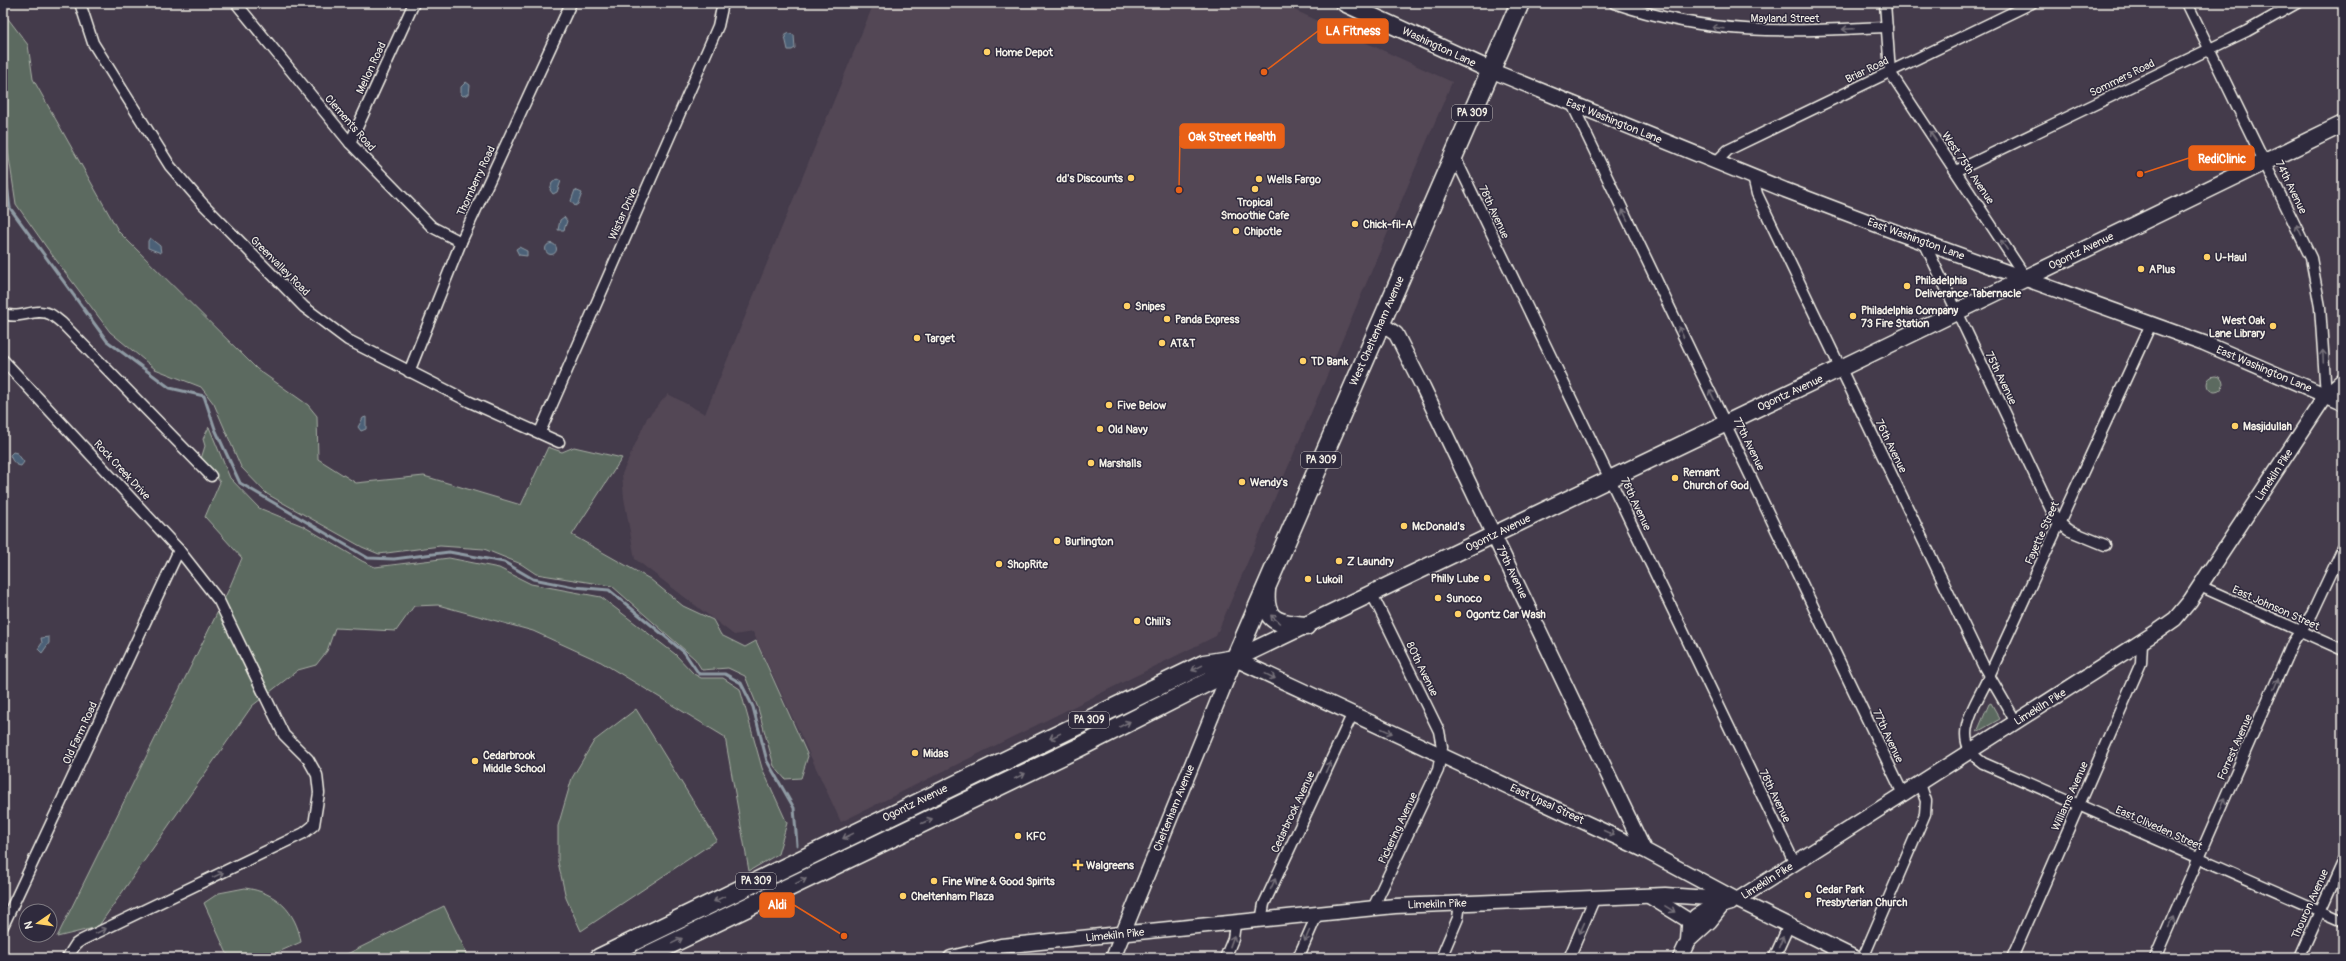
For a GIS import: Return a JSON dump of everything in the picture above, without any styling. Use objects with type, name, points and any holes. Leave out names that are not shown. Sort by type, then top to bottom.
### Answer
[{"type":"highway","name":"West Cheltenham Avenue","points":[[1235,658],[1266,590],[1380,323],[1520,3]]},
{"type":"highway","points":[[1266,590],[1266,607],[1276,621],[1281,624],[1306,626]]},
{"type":"highway","name":"Ogontz Avenue","points":[[600,958],[1204,664],[1235,658]]},
{"type":"highway","name":"Ogontz Avenue","points":[[642,958],[1078,748],[1212,680],[1235,658]]},
{"type":"main road","name":"Washington Lane","points":[[1344,3],[1490,70]]},
{"type":"main road","name":"Ogontz Avenue","points":[[1235,658],[1306,626],[2343,124]]},
{"type":"street","name":"Greenvalley Road","points":[[80,3],[93,43],[160,152],[190,191],[304,307],[348,340],[470,402],[540,432],[559,442]]},
{"type":"street","name":"Clements Road","points":[[236,3],[350,143],[432,227],[461,242]]},
{"type":"street","name":"Mellon Road","points":[[350,143],[414,3]]},
{"type":"street","name":"Thornberry Road","points":[[409,372],[461,242],[572,3]]},
{"type":"street","name":"Wistar Drive","points":[[540,432],[718,26],[723,3]]},
{"type":"street","name":"Mayland Street","points":[[1614,3],[1668,20],[1731,29],[1805,31],[1887,27]]},
{"type":"street","points":[[1885,3],[1890,72]]},
{"type":"street","name":"Briar Road","points":[[1716,162],[1728,150],[2032,3]]},
{"type":"street","name":"74th Avenue","points":[[2187,3],[2305,243],[2316,275],[2320,307],[2326,395]]},
{"type":"street","name":"Sommers Road","points":[[1956,171],[2209,49],[2278,15],[2297,3]]},
{"type":"street","name":"East Washington Lane","points":[[1490,70],[1753,177],[1924,242],[2211,346],[2343,403]]},
{"type":"street","name":"West 75th Avenue","points":[[1890,72],[2026,278]]},
{"type":"street","name":"77th Avenue","points":[[1572,104],[1903,794]]},
{"type":"street","name":"78th Avenue","points":[[1454,155],[1795,864]]},
{"type":"street","name":"76th Avenue","points":[[1753,177],[1757,194],[1989,676],[2016,722]]},
{"type":"street","name":"75th Avenue","points":[[1924,242],[1956,311],[2060,523]]},
{"type":"street","points":[[3,313],[13,315],[40,312],[50,314],[62,323],[211,476]]},
{"type":"street","name":"79th Avenue","points":[[1380,323],[1396,334],[1494,535],[1644,850]]},
{"type":"street","name":"Fayette Street","points":[[1969,752],[1965,739],[1966,728],[2151,324]]},
{"type":"street","name":"Rock Creek Drive","points":[[3,360],[179,550],[219,600],[284,735],[308,758],[317,775],[319,793],[314,825],[297,838],[82,940],[76,944],[68,956]]},
{"type":"street","name":"Limekiln Pike","points":[[951,958],[1001,946],[1235,924],[1373,908],[1665,895],[1737,900],[2142,642],[2175,619],[2200,586],[2326,395],[2343,380]]},
{"type":"street","points":[[2060,523],[2068,530],[2105,546]]},
{"type":"street","name":"Forrest Avenue","points":[[2155,958],[2300,632],[2312,614],[2343,548]]},
{"type":"street","name":"Old Farm Road","points":[[3,926],[179,550]]},
{"type":"street","name":"East Johnson Street","points":[[2200,586],[2343,650]]},
{"type":"street","name":"80th Avenue","points":[[1372,594],[1438,731],[1442,747],[1442,756]]},
{"type":"street","name":"Williams Avenue","points":[[2012,958],[2142,663],[2142,642]]},
{"type":"street","name":"East Upsal Street","points":[[1235,658],[1352,715],[1644,850],[1737,900],[1855,958]]},
{"type":"street","name":"Cheltenham Avenue","points":[[1113,958],[1235,658]]},
{"type":"street","name":"Cedarbrook Avenue","points":[[1261,921],[1264,904],[1352,715]]},
{"type":"street","name":"East Cliveden Street","points":[[1969,752],[1982,764],[2343,921]]},
{"type":"street","name":"Pickering Avenue","points":[[1373,908],[1438,770],[1442,756]]},
{"type":"street","points":[[1863,958],[1925,814],[1926,802],[1920,784]]},
{"type":"street","name":"Thouron Avenue","points":[[2299,958],[2343,860]]},
{"type":"street","points":[[1649,896],[1691,922]]},
{"type":"street","points":[[1569,958],[1595,898]]},
{"type":"street","points":[[1680,958],[1688,941],[1689,926],[1696,916],[1706,910],[1737,900]]},
{"type":"street","points":[[1441,958],[1458,918],[1460,904]]},
{"type":"street","points":[[1688,941],[1710,921],[1722,906]]},
{"type":"street","points":[[1298,958],[1317,915]]},
{"type":"street","points":[[1225,958],[1233,939],[1235,924]]},
{"type":"street","points":[[1774,958],[1788,925]]},
{"type":"shaded area","points":[[874,3],[1279,3],[1452,82],[1216,636],[841,822],[753,632],[734,635],[635,559],[624,498],[622,474],[647,418],[668,394],[705,414]]},
{"type":"green space","points":[[3,12],[28,45],[33,79],[119,232],[257,369],[308,405],[317,416],[318,459],[356,483],[424,476],[521,505],[548,447],[562,452],[574,447],[622,458],[572,535],[650,579],[683,606],[713,620],[721,635],[745,647],[756,641],[808,756],[801,778],[785,779],[774,766],[758,708],[745,676],[728,668],[702,670],[695,659],[612,586],[536,574],[521,564],[484,549],[440,546],[379,554],[362,547],[267,494],[241,467],[214,404],[201,387],[155,369],[110,332],[16,204],[7,144],[3,137]]},
{"type":"green space","points":[[2215,376],[2222,381],[2223,384],[2218,391],[2215,392],[2208,387],[2207,384],[2212,377]]},
{"type":"green space","points":[[209,427],[230,478],[259,508],[303,526],[362,561],[375,567],[449,558],[499,568],[531,584],[601,597],[675,654],[694,674],[701,678],[723,678],[740,689],[762,768],[787,823],[778,854],[749,871],[725,737],[601,662],[533,631],[438,605],[414,606],[396,631],[335,628],[327,651],[316,665],[298,670],[252,706],[98,927],[58,937],[228,591],[242,558],[205,517],[220,482],[201,459],[205,446],[203,439]]},
{"type":"green space","points":[[1991,703],[2000,719],[1977,732],[1989,704]]},
{"type":"green space","points":[[636,709],[717,840],[581,931],[566,898],[558,862],[558,826],[572,778],[594,741]]},
{"type":"green space","points":[[245,888],[266,894],[283,905],[294,921],[301,942],[265,958],[229,958],[204,903],[219,893]]},
{"type":"green space","points":[[444,906],[469,958],[339,958]]},
{"type":"water","points":[[787,33],[794,35],[795,48],[792,50],[788,50],[785,37]]},
{"type":"water","points":[[466,82],[470,85],[469,94],[463,96],[461,94],[461,87]]},
{"type":"water","points":[[557,179],[561,181],[557,192],[553,194],[550,190],[552,183]]},
{"type":"water","points":[[575,190],[582,193],[578,204],[575,206],[571,201]]},
{"type":"water","points":[[564,217],[567,221],[564,230],[558,230],[560,220]]},
{"type":"water","points":[[150,238],[160,246],[161,253],[148,248],[148,241]]},
{"type":"water","points":[[549,244],[553,244],[555,245],[555,253],[549,254],[546,251],[546,247]]},
{"type":"water","points":[[519,247],[527,251],[527,256],[519,255],[516,249]]},
{"type":"water","points":[[366,417],[366,429],[361,431],[358,427],[363,418]]},
{"type":"water","points":[[13,452],[17,453],[24,462],[21,466],[15,464],[12,459],[10,455]]},
{"type":"water","points":[[49,637],[49,643],[42,653],[38,649],[42,643],[41,638]]},
{"type":"waterway","points":[[3,154],[10,208],[107,341],[170,388],[204,396],[215,429],[240,483],[368,558],[394,559],[449,552],[504,562],[533,579],[574,587],[609,590],[684,652],[699,674],[725,674],[741,683],[753,707],[767,761],[794,808],[797,845]]},
{"type":"place","name":"Home Depot","points":[[987,52]]},
{"type":"place","name":"LA Fitness","points":[[1264,72]]},
{"type":"place","name":"RediClinic","points":[[2140,174]]},
{"type":"place","name":"dd's Discounts","points":[[1131,178]]},
{"type":"place","name":"Wells Fargo","points":[[1259,179]]},
{"type":"place","name":"Tropical Smoothie Cafe","points":[[1255,189]]},
{"type":"place","name":"Oak Street Health","points":[[1179,190]]},
{"type":"place","name":"Chick-fil-A","points":[[1355,224]]},
{"type":"place","name":"Chipotle","points":[[1236,231]]},
{"type":"place","name":"U-Haul","points":[[2207,257]]},
{"type":"place","name":"APlus","points":[[2141,269]]},
{"type":"place","name":"Philadelphia Deliverance Tabernacle","points":[[1907,286]]},
{"type":"place","name":"Snipes","points":[[1127,306]]},
{"type":"place","name":"Philadelphia Company 73 Fire Station","points":[[1853,316]]},
{"type":"place","name":"Panda Express","points":[[1167,319]]},
{"type":"place","name":"West Oak Lane Library","points":[[2273,326]]},
{"type":"place","name":"Target","points":[[917,338]]},
{"type":"place","name":"AT&T","points":[[1162,343]]},
{"type":"place","name":"TD Bank","points":[[1303,361]]},
{"type":"place","name":"Five Below","points":[[1109,405]]},
{"type":"place","name":"Masjidullah","points":[[2235,426]]},
{"type":"place","name":"Old Navy","points":[[1100,429]]},
{"type":"place","name":"Marshalls","points":[[1091,463]]},
{"type":"place","name":"Remant Church of God","points":[[1675,478]]},
{"type":"place","name":"Wendy's","points":[[1242,482]]},
{"type":"place","name":"McDonald's","points":[[1404,526]]},
{"type":"place","name":"Burlington","points":[[1057,541]]},
{"type":"place","name":"Z Laundry","points":[[1339,561]]},
{"type":"place","name":"ShopRite","points":[[999,564]]},
{"type":"place","name":"Philly Lube","points":[[1487,578]]},
{"type":"place","name":"Lukoil","points":[[1308,579]]},
{"type":"place","name":"Sunoco","points":[[1438,598]]},
{"type":"place","name":"Ogontz Car Wash","points":[[1458,614]]},
{"type":"place","name":"Chili's","points":[[1137,621]]},
{"type":"place","name":"Midas","points":[[915,753]]},
{"type":"place","name":"Cedarbrook Middle School","points":[[475,761]]},
{"type":"place","name":"KFC","points":[[1018,836]]},
{"type":"place","name":"Walgreens","points":[[1078,865]]},
{"type":"place","name":"Fine Wine & Good Spirits","points":[[934,881]]},
{"type":"place","name":"Cedar Park Presbyterian Church","points":[[1808,895]]},
{"type":"place","name":"Cheltenham Plaza","points":[[903,896]]},
{"type":"place","name":"Aldi","points":[[844,936]]}]
